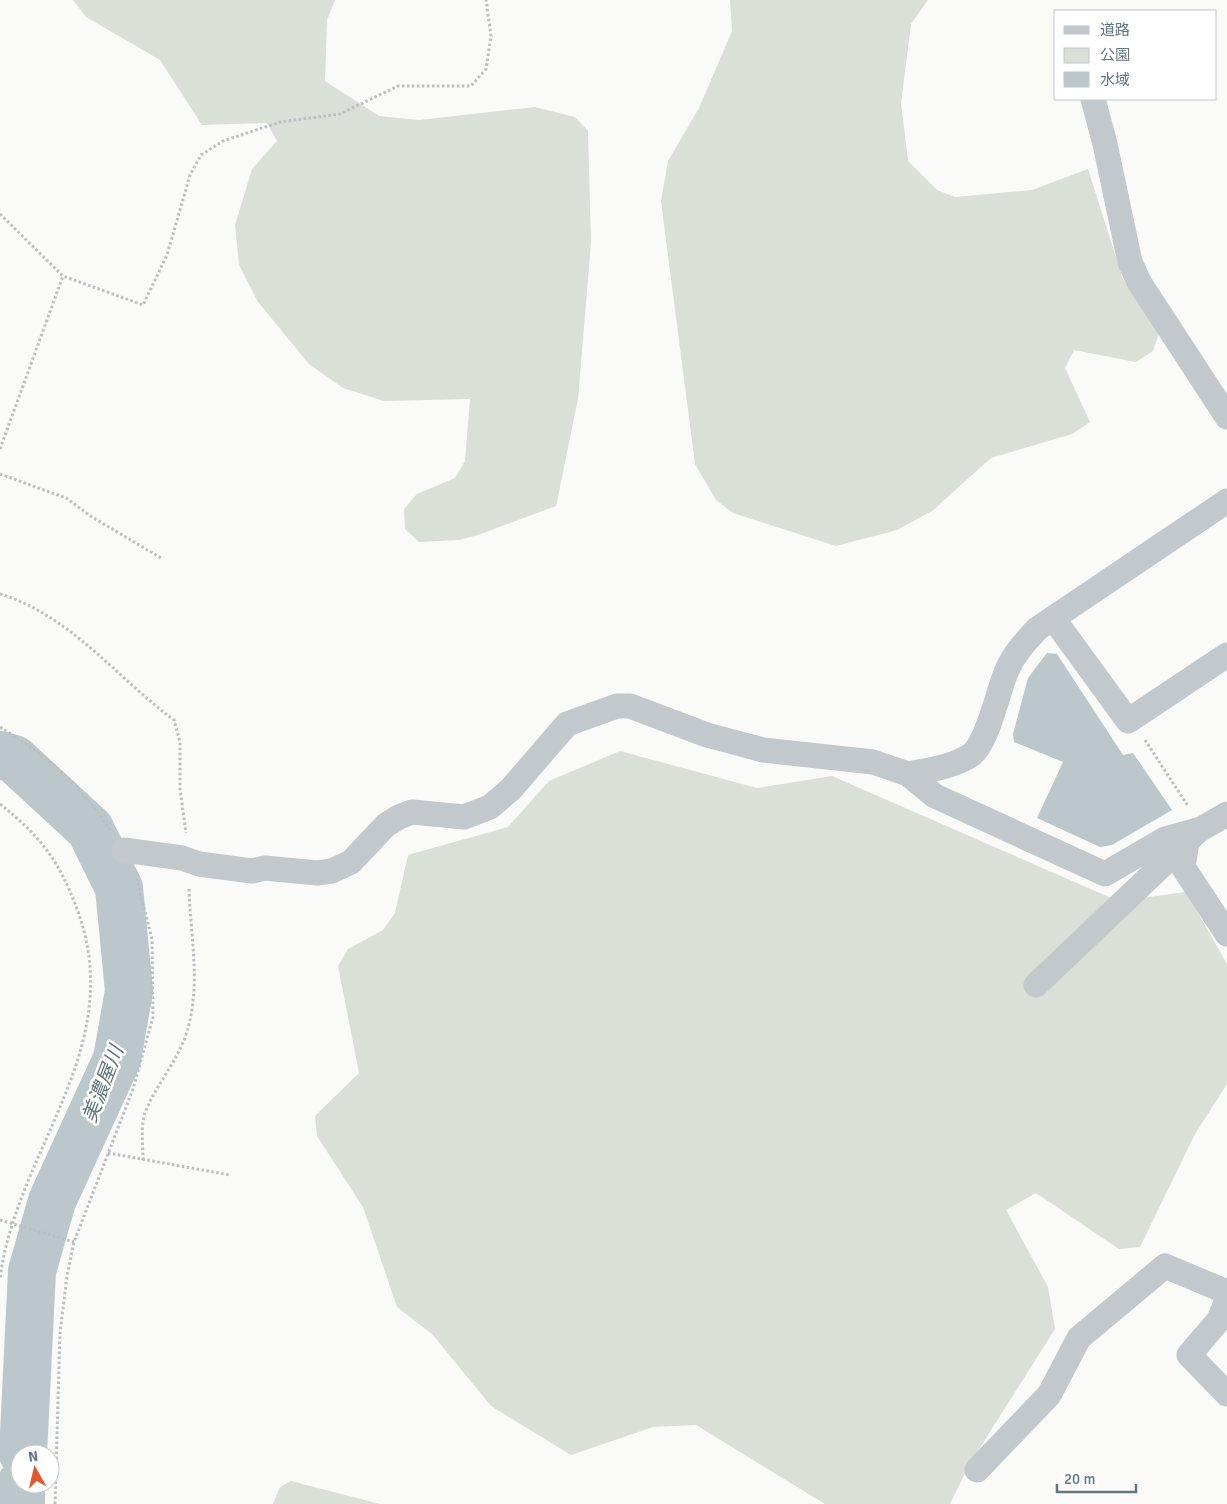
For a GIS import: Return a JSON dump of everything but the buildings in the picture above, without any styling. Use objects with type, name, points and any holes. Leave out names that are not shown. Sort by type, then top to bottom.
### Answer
[{"type":"street","points":[[1093,100],[1105,144],[1130,262],[1139,282],[1227,417]]},
{"type":"street","points":[[908,774],[950,764],[971,755],[981,742],[1007,668],[1018,651],[1037,629],[1227,501]]},
{"type":"street","points":[[1052,618],[1128,721],[1227,655]]},
{"type":"street","points":[[124,850],[182,858],[199,864],[252,870],[265,868],[317,873],[332,871],[351,862],[386,826],[399,817],[412,812],[464,817],[490,807],[512,789],[567,724],[617,706],[630,706],[707,735],[763,750],[872,762],[908,774],[935,796],[1105,874],[1165,839],[1192,826],[1227,814]]},
{"type":"street","points":[[1192,826],[1183,867],[1227,934]]},
{"type":"street","points":[[1036,985],[1192,826]]},
{"type":"street","points":[[977,1470],[1049,1395],[1079,1338],[1164,1266],[1227,1292]]},
{"type":"street","points":[[1227,1300],[1219,1320],[1189,1355],[1227,1394]]},
{"type":"path","points":[[0,214],[63,276],[143,305],[167,255],[190,175],[201,155],[223,141],[280,122],[340,114],[398,86],[471,86],[486,69],[491,36],[486,0]]},
{"type":"path","points":[[0,449],[63,276]]},
{"type":"path","points":[[0,474],[66,498],[92,517],[161,558]]},
{"type":"path","points":[[1131,719],[1192,826]]},
{"type":"path","points":[[0,727],[32,747],[68,776],[103,819],[124,850],[136,874],[152,939],[153,1017],[133,1089],[74,1242],[67,1276],[60,1333],[55,1504]]},
{"type":"path","points":[[0,804],[24,823],[46,846],[70,889],[84,928],[92,984],[89,1021],[76,1069],[3,1253],[0,1279]]},
{"type":"path","points":[[107,1153],[230,1175]]},
{"type":"path","points":[[0,1220],[74,1242]]},
{"type":"green space","points":[[73,0],[335,0],[327,20],[325,81],[379,116],[419,120],[535,107],[575,117],[588,131],[591,242],[578,399],[556,506],[478,535],[459,540],[419,542],[405,529],[404,509],[417,494],[455,478],[465,461],[470,399],[384,401],[343,388],[309,364],[258,302],[239,265],[235,225],[252,169],[277,141],[267,123],[202,125],[160,60],[86,17]]},
{"type":"green space","points":[[730,0],[928,0],[911,24],[901,103],[908,161],[937,190],[955,197],[1032,190],[1088,169],[1123,279],[1159,333],[1153,351],[1136,362],[1074,350],[1065,368],[1090,422],[1072,434],[991,458],[932,511],[897,530],[836,546],[733,513],[716,500],[695,464],[661,201],[668,161],[699,108],[732,31]]},
{"type":"green space","points":[[620,751],[757,788],[832,776],[1118,901],[1186,892],[1227,964],[1227,1084],[1195,1134],[1140,1247],[1119,1249],[1036,1193],[1006,1210],[1048,1287],[1055,1329],[969,1465],[950,1504],[825,1504],[696,1425],[653,1427],[571,1455],[491,1406],[432,1334],[397,1307],[363,1207],[317,1136],[315,1116],[359,1073],[338,966],[348,949],[383,930],[395,913],[408,855],[508,827],[549,781]]},
{"type":"green space","points":[[291,1481],[380,1504],[273,1504],[280,1487]]},
{"type":"water","points":[[1047,653],[1057,654],[1123,755],[1133,753],[1172,810],[1112,845],[1100,847],[1037,818],[1063,762],[1014,742],[1013,734],[1028,678]]},
{"type":"waterway","name":"美濃屋川","points":[[0,755],[14,759],[90,829],[119,888],[129,991],[117,1059],[52,1201],[32,1271],[23,1444]]},
{"type":"waterway","name":"美濃屋川","points":[[21,1494],[21,1504]]}]
